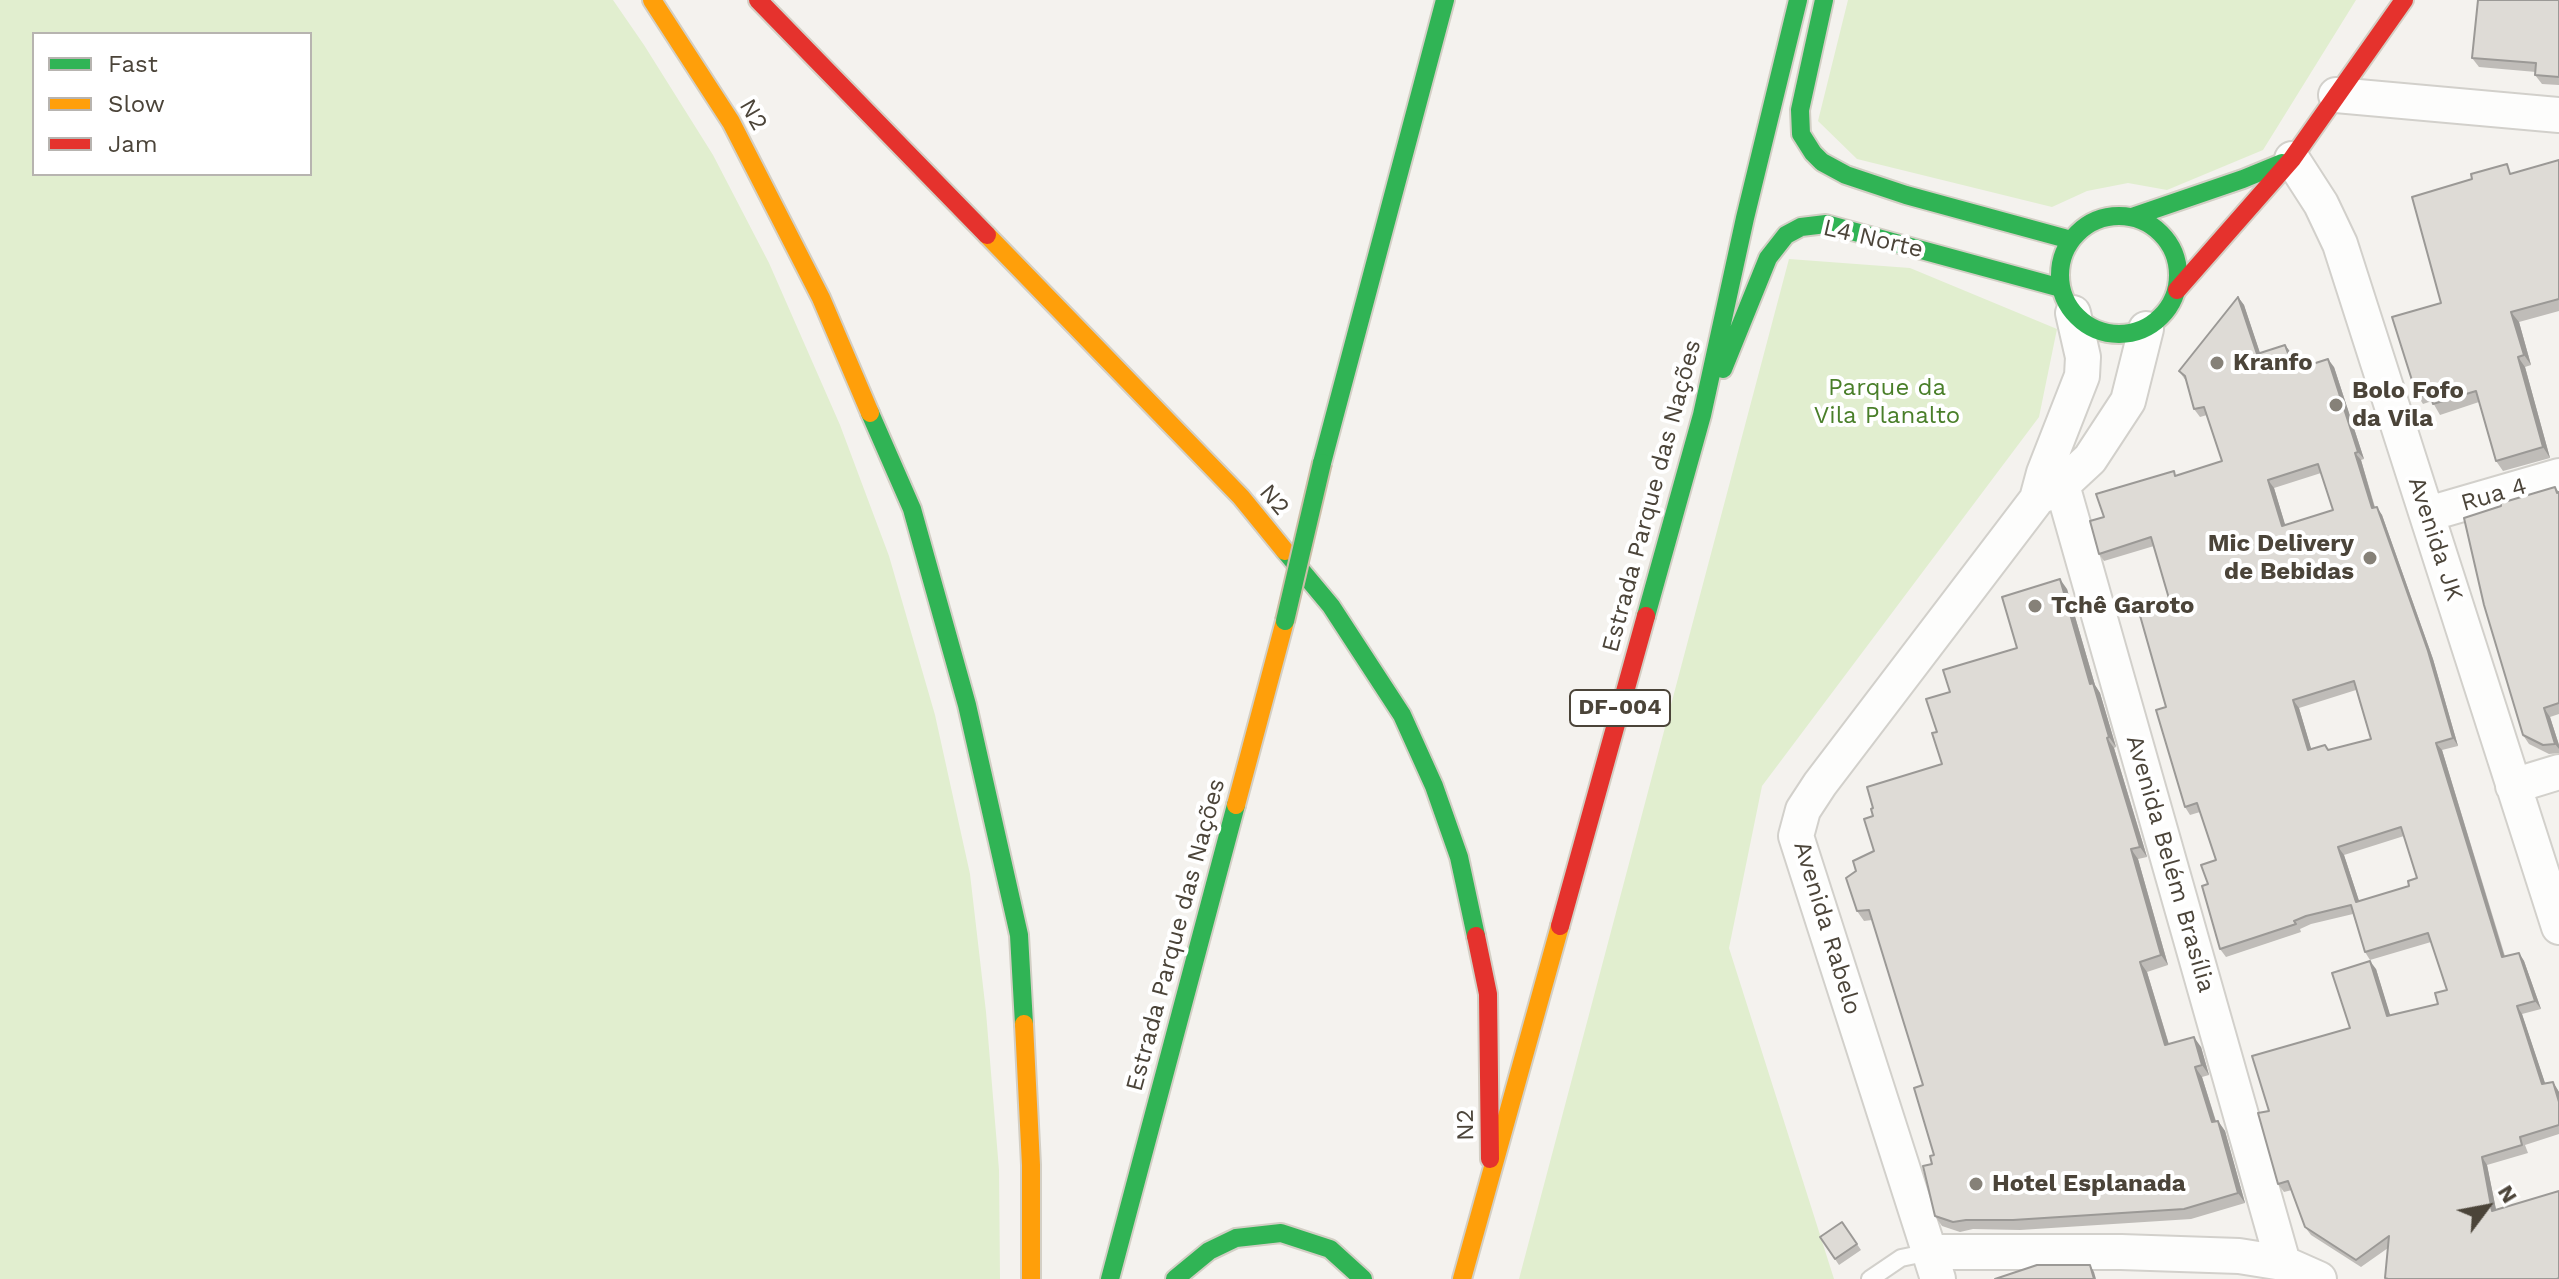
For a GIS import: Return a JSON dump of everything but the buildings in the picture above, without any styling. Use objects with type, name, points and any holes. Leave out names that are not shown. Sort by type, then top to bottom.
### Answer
[{"type":"main road","name":"N2","points":[[652,0],[731,122],[821,298],[912,509],[967,705],[1019,935],[1031,1165],[1031,1279]]},
{"type":"main road","name":"N2","points":[[758,0],[1241,497],[1331,606],[1402,715],[1434,786],[1459,857],[1485,978],[1488,994],[1491,1169]]},
{"type":"main road","name":"Estrada Parque das Nações","points":[[1110,1279],[1285,621],[1322,463],[1445,0]]},
{"type":"main road","name":"Estrada Parque das Nações","points":[[1462,1279],[1702,415],[1745,218],[1798,0]]},
{"type":"main road","name":"L4 Norte","points":[[1824,0],[1800,110],[1801,134],[1822,162],[1846,175],[1906,195],[2071,240]]},
{"type":"main road","points":[[2292,159],[2231,184],[2132,217],[2118,216],[2092,223],[2071,240],[2061,263],[2067,300],[2083,322],[2107,333],[2134,333],[2146,329],[2162,317],[2177,290],[2292,159],[2404,0]]},
{"type":"main road","points":[[2132,217],[2153,228],[2170,245],[2177,267],[2177,290]]},
{"type":"main road","name":"L4 Norte","points":[[1702,415],[1768,258],[1786,235],[1801,227],[1826,224],[2067,300]]},
{"type":"main road","points":[[1175,1279],[1209,1251],[1236,1238],[1281,1233],[1330,1249],[1363,1279]]},
{"type":"street","points":[[2336,95],[2559,115]]},
{"type":"street","name":"Avenida JK","points":[[2292,159],[2321,204],[2340,244],[2559,927]]},
{"type":"street","points":[[2048,486],[2082,376],[2083,357],[2067,300]]},
{"type":"street","points":[[2048,486],[2090,459],[2128,401],[2146,329]]},
{"type":"street","name":"Rua 4","points":[[2428,514],[2559,476]]},
{"type":"street","name":"Avenida Belém Brasília","points":[[2048,486],[2283,1263]]},
{"type":"street","name":"Avenida Rabelo","points":[[1934,1266],[1796,836],[1803,810],[1820,784],[2048,486]]},
{"type":"street","points":[[2513,786],[2559,772]]},
{"type":"street","points":[[1934,1266],[2125,1266],[2239,1256],[2283,1263],[2319,1279]]},
{"type":"lane","points":[[1870,1279],[1901,1258],[1934,1266]]},
{"type":"green space","points":[[0,0],[613,0],[713,155],[769,263],[840,425],[889,556],[935,715],[970,874],[986,1012],[999,1170],[1000,1279],[0,1279]]},
{"type":"green space","points":[[1848,0],[2356,0],[2263,150],[2167,190],[2128,183],[2087,191],[2052,207],[1857,159],[1818,121]]},
{"type":"green space","name":"Parque da Vila Planalto","points":[[1789,259],[1910,268],[2057,329],[2039,417],[1762,786],[1729,948],[1834,1279],[1519,1279]]},
{"type":"traffic: fast","points":[[1322,463],[1445,0]]},
{"type":"traffic: fast","points":[[1646,616],[1702,415],[1745,218],[1798,0]]},
{"type":"traffic: fast","points":[[1824,0],[1800,110],[1801,134],[1822,162],[1846,175],[1906,195],[2071,240]]},
{"type":"traffic: fast","points":[[2132,217],[2282,163]]},
{"type":"traffic: fast","points":[[2119,216],[2142,220],[2161,233],[2174,252],[2178,275],[2174,298],[2161,317],[2142,330],[2119,334],[2096,330],[2077,317],[2064,298],[2060,275],[2064,252],[2077,233],[2096,220],[2119,216]]},
{"type":"traffic: fast","points":[[1723,369],[1768,258],[1786,235],[1801,227],[1826,224],[2061,288]]},
{"type":"traffic: fast","points":[[870,413],[912,509],[967,705],[1019,935],[1024,1024]]},
{"type":"traffic: fast","points":[[1285,621],[1322,463]]},
{"type":"traffic: fast","points":[[1285,551],[1331,606],[1402,715],[1434,786],[1459,857],[1476,936]]},
{"type":"traffic: fast","points":[[1110,1279],[1236,805]]},
{"type":"traffic: fast","points":[[1175,1279],[1209,1251],[1236,1238],[1281,1233],[1330,1249],[1363,1279]]},
{"type":"traffic: slow","points":[[652,0],[731,122],[821,298],[870,413]]},
{"type":"traffic: slow","points":[[987,235],[1241,497],[1285,551]]},
{"type":"traffic: slow","points":[[1236,805],[1285,621]]},
{"type":"traffic: slow","points":[[1462,1279],[1560,926]]},
{"type":"traffic: slow","points":[[1024,1024],[1031,1165],[1031,1279]]},
{"type":"traffic: jam","points":[[758,0],[987,235]]},
{"type":"traffic: jam","points":[[2177,290],[2292,159],[2404,0]]},
{"type":"traffic: jam","points":[[1560,926],[1646,616]]},
{"type":"traffic: jam","points":[[1476,936],[1488,994],[1490,1159]]},
{"type":"place","name":"Kranfo","points":[[2217,363]]},
{"type":"place","name":"Bolo Fofo da Vila","points":[[2336,405]]},
{"type":"place","name":"Mic Delivery de Bebidas","points":[[2370,558]]},
{"type":"place","name":"Tchê Garoto","points":[[2035,606]]},
{"type":"place","name":"Hotel Esplanada","points":[[1976,1184]]}]
